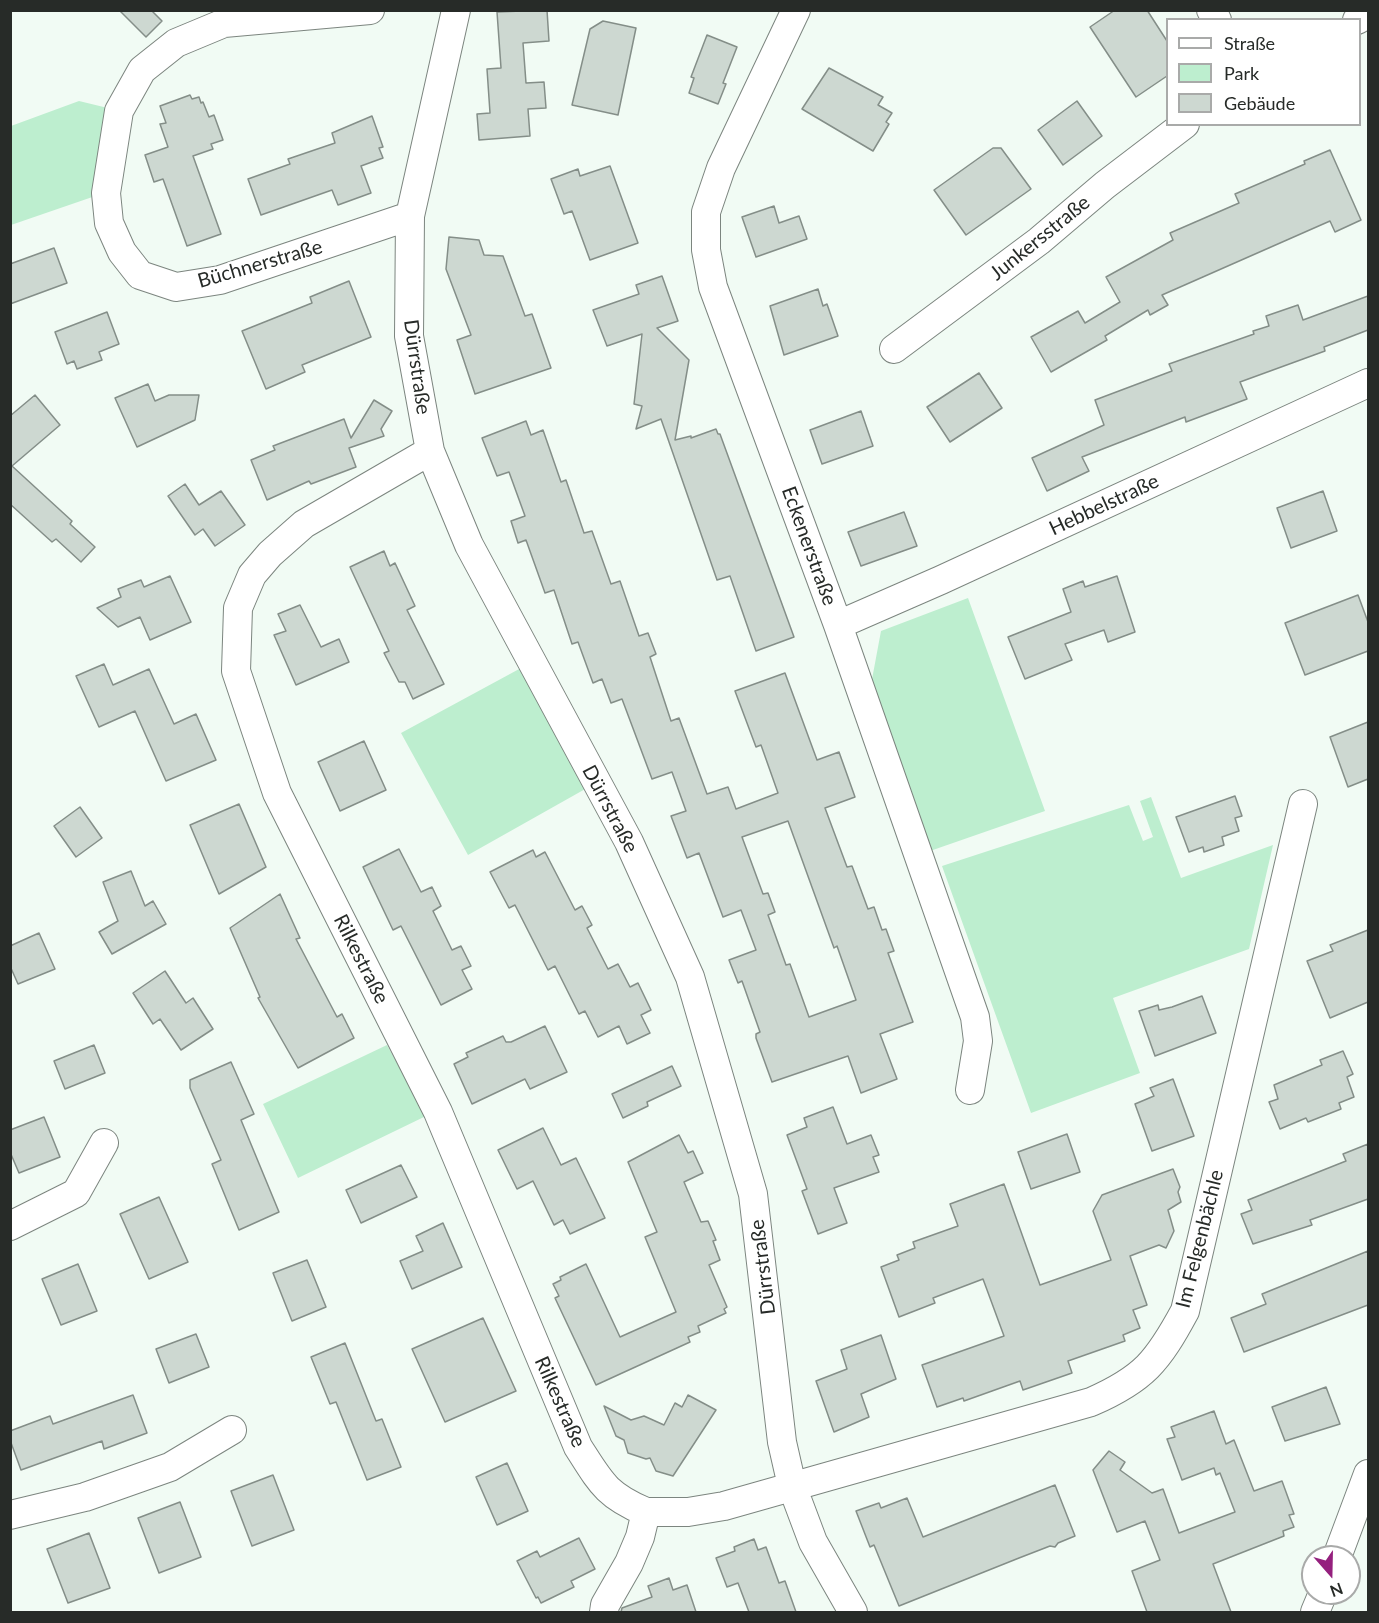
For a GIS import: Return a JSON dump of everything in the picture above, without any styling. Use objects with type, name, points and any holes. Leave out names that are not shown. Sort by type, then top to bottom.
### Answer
[{"type":"street","name":"Büchnerstraße","points":[[370,10],[224,23],[176,43],[141,70],[119,111],[106,193],[109,223],[122,252],[140,275],[176,287],[220,280],[411,216]]},
{"type":"street","name":"Dürrstraße","points":[[456,10],[411,216],[409,336],[430,451],[469,544],[629,842],[690,977],[753,1194],[782,1442],[792,1485],[813,1542],[853,1612]]},
{"type":"street","name":"Eckenerstraße","points":[[796,10],[721,168],[706,212],[706,250],[713,286],[838,624],[975,1017],[978,1041],[970,1090]]},
{"type":"street","name":"Junkersstraße","points":[[894,349],[1039,241],[1182,126]]},
{"type":"street","name":"Hebbelstraße","points":[[838,624],[941,580],[1368,383]]},
{"type":"street","name":"Rilkestraße","points":[[430,451],[304,524],[270,554],[252,575],[238,608],[236,671],[277,793],[438,1112],[578,1447],[604,1487],[622,1502],[646,1512],[688,1512],[724,1506],[792,1485]]},
{"type":"street","name":"Im Felgenbächle","points":[[792,1485],[1091,1402],[1140,1376],[1164,1350],[1185,1311],[1303,804]]},
{"type":"street","points":[[10,1226],[76,1193],[104,1143]]},
{"type":"street","points":[[10,1515],[85,1497],[170,1467],[232,1430]]},
{"type":"street","points":[[1341,1545],[1368,1474]]},
{"type":"street","points":[[604,1612],[605,1605],[640,1537],[646,1512]]},
{"type":"green space","points":[[79,101],[116,110],[104,193],[11,225],[11,126]]},
{"type":"green space","points":[[968,598],[1045,811],[930,851],[870,690],[881,631]]},
{"type":"green space","points":[[521,668],[587,788],[468,855],[401,733]]},
{"type":"green space","points":[[1151,797],[1181,878],[1273,845],[1249,949],[1113,998],[1140,1073],[1031,1113],[942,866],[1129,805],[1143,841],[1153,837],[1140,801]]},
{"type":"green space","points":[[387,1045],[426,1116],[298,1178],[263,1104]]},
{"type":"building","points":[[119,10],[151,10],[162,21],[146,37]]},
{"type":"building","points":[[547,10],[549,41],[523,43],[526,83],[544,82],[546,108],[528,109],[530,136],[479,140],[477,114],[490,113],[487,69],[501,68],[497,12]]},
{"type":"building","points":[[1115,10],[1147,10],[1166,39],[1166,77],[1136,97],[1090,27]]},
{"type":"building","points":[[603,21],[636,28],[618,115],[572,105],[590,29]]},
{"type":"building","points":[[707,35],[737,47],[723,83],[726,84],[718,104],[689,93],[694,78],[691,77]]},
{"type":"building","points":[[829,68],[883,97],[878,105],[892,113],[886,122],[889,124],[873,151],[802,109]]},
{"type":"building","points":[[190,95],[192,99],[199,97],[209,117],[214,115],[223,140],[211,144],[213,149],[193,156],[221,234],[187,246],[163,179],[154,182],[145,155],[168,147],[160,124],[166,123],[160,106]]},
{"type":"building","points":[[1077,101],[1102,136],[1063,165],[1038,130]]},
{"type":"building","points":[[372,116],[383,147],[379,148],[383,158],[361,166],[371,193],[338,205],[332,190],[261,215],[248,179],[290,164],[288,159],[335,143],[332,133]]},
{"type":"building","points":[[993,148],[1001,148],[1031,189],[966,235],[934,190]]},
{"type":"building","points":[[1330,150],[1361,220],[1335,232],[1330,221],[1162,295],[1168,305],[1150,315],[1148,310],[1105,336],[1107,340],[1051,372],[1031,337],[1078,311],[1085,323],[1120,302],[1106,277],[1173,240],[1170,233],[1239,203],[1235,194],[1305,164],[1304,161]]},
{"type":"building","points":[[610,166],[638,243],[590,260],[572,211],[564,214],[551,179],[578,169],[580,176]]},
{"type":"building","points":[[774,206],[779,223],[799,216],[807,239],[756,257],[742,217]]},
{"type":"building","points":[[449,237],[479,240],[484,255],[503,256],[525,316],[532,314],[551,368],[475,394],[457,340],[471,335],[446,269]]},
{"type":"building","points":[[54,248],[67,283],[10,304],[10,264]]},
{"type":"building","points":[[662,276],[678,321],[657,328],[689,360],[675,440],[691,436],[691,438],[716,429],[720,434],[794,637],[756,651],[730,576],[717,580],[661,419],[636,429],[642,406],[634,404],[642,334],[607,346],[593,310],[639,294],[636,285]]},
{"type":"building","points":[[349,281],[371,337],[302,365],[305,372],[266,389],[242,331],[312,303],[310,297]]},
{"type":"building","points":[[818,289],[823,306],[827,304],[838,336],[784,355],[770,306]]},
{"type":"building","points":[[1368,296],[1368,330],[1324,347],[1325,351],[1240,382],[1247,399],[1186,422],[1185,417],[1082,457],[1089,471],[1047,491],[1032,458],[1104,425],[1095,400],[1172,371],[1169,364],[1254,334],[1253,331],[1269,326],[1266,316],[1298,305],[1303,320]]},
{"type":"building","points":[[107,312],[119,344],[99,352],[102,360],[77,369],[74,361],[67,364],[55,332]]},
{"type":"building","points":[[979,373],[1002,408],[950,442],[927,407]]},
{"type":"building","points":[[148,384],[155,401],[169,395],[199,395],[195,420],[137,447],[115,398]]},
{"type":"building","points":[[35,395],[60,425],[12,466],[72,521],[70,524],[95,547],[81,562],[56,539],[52,542],[10,504],[10,416]]},
{"type":"building","points":[[374,400],[392,411],[381,429],[384,436],[349,448],[356,467],[311,484],[309,481],[267,500],[251,460],[275,450],[273,446],[344,419],[351,438]]},
{"type":"building","points":[[861,411],[873,446],[822,464],[810,430]]},
{"type":"building","points":[[526,421],[531,435],[543,430],[561,482],[566,480],[584,533],[592,531],[611,584],[620,581],[639,636],[648,633],[656,654],[650,657],[671,721],[679,718],[707,794],[728,787],[736,809],[778,793],[761,745],[756,747],[735,691],[785,673],[817,760],[839,752],[855,797],[825,808],[847,867],[852,866],[868,909],[874,907],[882,930],[886,929],[894,951],[888,953],[913,1022],[880,1034],[897,1079],[861,1093],[848,1056],[772,1082],[756,1038],[756,1034],[760,1032],[742,981],[738,983],[729,960],[756,950],[741,910],[723,917],[699,853],[687,858],[671,816],[686,811],[672,772],[652,779],[622,699],[611,703],[602,679],[593,683],[578,642],[572,644],[554,590],[545,593],[526,540],[518,543],[511,521],[525,516],[509,472],[497,476],[482,438]],"holes":[[[788,821],[834,948],[837,946],[856,1000],[809,1017],[790,964],[786,965],[768,915],[775,912],[768,893],[763,894],[742,837]]]},
{"type":"building","points":[[185,484],[199,505],[221,491],[245,525],[215,546],[203,529],[195,535],[168,496]]},
{"type":"building","points":[[1323,491],[1337,531],[1291,548],[1277,508]]},
{"type":"building","points":[[904,512],[917,546],[861,566],[848,532]]},
{"type":"building","points":[[384,551],[390,566],[395,563],[415,606],[407,610],[444,684],[413,699],[405,682],[399,682],[384,653],[389,651],[350,567]]},
{"type":"building","points":[[170,576],[191,622],[150,640],[140,617],[118,627],[97,608],[121,597],[118,589],[141,580],[144,587]]},
{"type":"building","points":[[1117,576],[1135,632],[1108,642],[1104,630],[1065,644],[1072,660],[1025,679],[1008,637],[1071,612],[1063,589],[1083,581],[1085,587]]},
{"type":"building","points":[[1358,595],[1368,622],[1368,651],[1305,675],[1285,623]]},
{"type":"building","points":[[300,605],[321,647],[339,639],[349,662],[296,685],[274,635],[286,631],[278,614]]},
{"type":"building","points":[[104,664],[113,685],[149,669],[174,724],[196,714],[216,760],[166,781],[135,711],[99,727],[76,676]]},
{"type":"building","points":[[1368,722],[1368,779],[1348,787],[1330,737]]},
{"type":"building","points":[[364,741],[386,790],[340,811],[318,762]]},
{"type":"building","points":[[1235,796],[1242,816],[1235,818],[1239,831],[1222,837],[1224,845],[1204,852],[1203,847],[1189,852],[1176,817]]},
{"type":"building","points":[[239,804],[266,867],[219,894],[190,825]]},
{"type":"building","points":[[80,807],[102,838],[76,857],[54,826]]},
{"type":"building","points":[[399,849],[421,892],[432,887],[441,906],[433,911],[452,950],[461,946],[471,966],[462,970],[472,989],[441,1005],[401,926],[393,930],[363,867]]},
{"type":"building","points":[[533,850],[536,857],[545,852],[575,910],[582,906],[592,925],[587,928],[608,969],[618,964],[630,987],[638,983],[651,1010],[641,1015],[650,1033],[627,1044],[619,1026],[598,1037],[585,1011],[579,1014],[555,966],[548,970],[515,905],[509,908],[490,872]]},
{"type":"building","points":[[131,871],[145,906],[153,901],[166,924],[112,954],[99,932],[118,921],[103,882]]},
{"type":"building","points":[[280,894],[300,938],[296,939],[337,1017],[342,1014],[354,1038],[298,1068],[258,998],[260,997],[230,928]]},
{"type":"building","points":[[1368,930],[1368,1002],[1330,1018],[1307,961],[1333,951],[1330,945]]},
{"type":"building","points":[[39,933],[55,969],[18,984],[10,966],[10,946]]},
{"type":"building","points":[[165,971],[186,1003],[193,998],[213,1029],[181,1050],[160,1019],[153,1024],[133,993]]},
{"type":"building","points":[[1202,996],[1216,1033],[1155,1056],[1139,1011],[1158,1005],[1159,1010],[1172,1007]]},
{"type":"building","points":[[545,1026],[567,1072],[530,1089],[525,1079],[472,1104],[454,1064],[468,1057],[466,1053],[503,1036],[506,1042],[511,1042]]},
{"type":"building","points":[[94,1045],[105,1073],[65,1089],[54,1061]]},
{"type":"building","points":[[1343,1051],[1353,1074],[1347,1077],[1354,1097],[1339,1103],[1341,1109],[1308,1122],[1306,1118],[1280,1129],[1269,1102],[1278,1099],[1274,1085],[1322,1065],[1320,1060]]},
{"type":"building","points":[[231,1062],[254,1114],[241,1120],[279,1212],[239,1230],[212,1164],[221,1160],[190,1088],[190,1080]]},
{"type":"building","points":[[672,1066],[681,1086],[647,1102],[648,1106],[623,1118],[612,1094]]},
{"type":"building","points":[[1173,1079],[1194,1136],[1152,1151],[1135,1104],[1154,1096],[1150,1088]]},
{"type":"building","points":[[833,1107],[847,1144],[871,1135],[879,1155],[873,1157],[879,1172],[834,1188],[847,1223],[818,1234],[802,1191],[807,1189],[787,1135],[807,1127],[804,1118]]},
{"type":"building","points":[[44,1117],[60,1157],[19,1173],[10,1152],[10,1130]]},
{"type":"building","points":[[543,1128],[561,1165],[576,1158],[605,1218],[570,1234],[563,1220],[554,1225],[533,1181],[517,1189],[498,1150]]},
{"type":"building","points":[[1067,1134],[1080,1172],[1031,1189],[1018,1152]]},
{"type":"building","points":[[679,1135],[688,1153],[693,1151],[703,1173],[684,1182],[701,1222],[708,1221],[716,1240],[713,1241],[720,1260],[709,1265],[727,1307],[724,1309],[726,1313],[698,1326],[700,1332],[688,1337],[690,1342],[596,1385],[555,1298],[559,1296],[553,1284],[561,1280],[560,1277],[586,1264],[620,1337],[676,1312],[645,1237],[657,1232],[628,1162]]},
{"type":"building","points":[[1368,1144],[1368,1199],[1310,1220],[1312,1225],[1253,1244],[1241,1214],[1252,1210],[1248,1200],[1346,1161],[1343,1154]]},
{"type":"building","points":[[401,1165],[417,1197],[361,1223],[346,1190]]},
{"type":"building","points":[[1173,1169],[1180,1187],[1178,1192],[1181,1202],[1168,1210],[1174,1231],[1166,1248],[1159,1245],[1130,1256],[1147,1305],[1133,1310],[1140,1328],[1123,1335],[1125,1341],[1068,1361],[1072,1373],[1023,1390],[1020,1381],[964,1401],[963,1398],[937,1407],[922,1365],[1004,1336],[983,1279],[933,1298],[935,1303],[899,1317],[881,1267],[899,1260],[897,1255],[915,1248],[913,1242],[958,1226],[950,1204],[1004,1184],[1040,1285],[1111,1260],[1093,1211],[1102,1195]]},
{"type":"building","points":[[159,1197],[188,1262],[149,1279],[120,1214]]},
{"type":"building","points":[[443,1223],[462,1267],[412,1289],[400,1261],[423,1251],[416,1236]]},
{"type":"building","points":[[1368,1251],[1368,1305],[1244,1352],[1231,1318],[1266,1304],[1262,1294]]},
{"type":"building","points":[[307,1260],[326,1307],[292,1321],[273,1273]]},
{"type":"building","points":[[78,1264],[97,1311],[61,1325],[42,1279]]},
{"type":"building","points":[[483,1318],[516,1391],[445,1422],[412,1349]]},
{"type":"building","points":[[196,1334],[209,1367],[169,1383],[156,1349]]},
{"type":"building","points":[[881,1335],[896,1379],[861,1394],[869,1417],[834,1432],[816,1381],[847,1369],[841,1350]]},
{"type":"building","points":[[345,1343],[376,1421],[382,1419],[401,1467],[367,1480],[336,1402],[330,1404],[311,1357]]},
{"type":"building","points":[[1326,1387],[1340,1424],[1285,1441],[1272,1407]]},
{"type":"building","points":[[133,1395],[147,1433],[104,1449],[102,1441],[21,1470],[10,1440],[10,1431],[50,1416],[53,1424]]},
{"type":"building","points":[[688,1395],[716,1410],[673,1476],[656,1471],[650,1458],[646,1459],[628,1453],[624,1440],[616,1436],[604,1406],[631,1420],[644,1416],[664,1425],[675,1403],[682,1407]]},
{"type":"building","points":[[1214,1411],[1226,1444],[1234,1440],[1254,1491],[1282,1481],[1294,1514],[1289,1515],[1294,1527],[1283,1531],[1284,1536],[1213,1564],[1231,1612],[1147,1612],[1132,1571],[1160,1560],[1145,1521],[1117,1532],[1093,1470],[1109,1451],[1125,1462],[1120,1470],[1152,1493],[1163,1489],[1179,1533],[1235,1512],[1220,1473],[1216,1475],[1214,1468],[1182,1480],[1167,1439],[1175,1437],[1171,1427]]},
{"type":"building","points":[[507,1463],[528,1511],[497,1525],[476,1477]]},
{"type":"building","points":[[273,1475],[294,1530],[252,1546],[231,1491]]},
{"type":"building","points":[[1055,1485],[1075,1536],[1058,1543],[1055,1547],[1050,1546],[899,1606],[874,1545],[870,1547],[856,1511],[879,1503],[881,1508],[907,1498],[923,1537]]},
{"type":"building","points":[[180,1502],[201,1557],[159,1573],[138,1518]]},
{"type":"building","points":[[89,1533],[110,1588],[68,1603],[47,1549]]},
{"type":"building","points":[[579,1538],[595,1569],[571,1581],[574,1587],[541,1603],[538,1597],[536,1598],[517,1561],[537,1551],[540,1557]]},
{"type":"building","points":[[754,1539],[758,1550],[766,1547],[779,1583],[785,1581],[796,1612],[749,1612],[738,1583],[727,1587],[716,1558],[735,1551],[734,1547]]},
{"type":"building","points":[[669,1578],[673,1590],[687,1585],[696,1612],[621,1612],[622,1608],[652,1597],[648,1586]]}]
